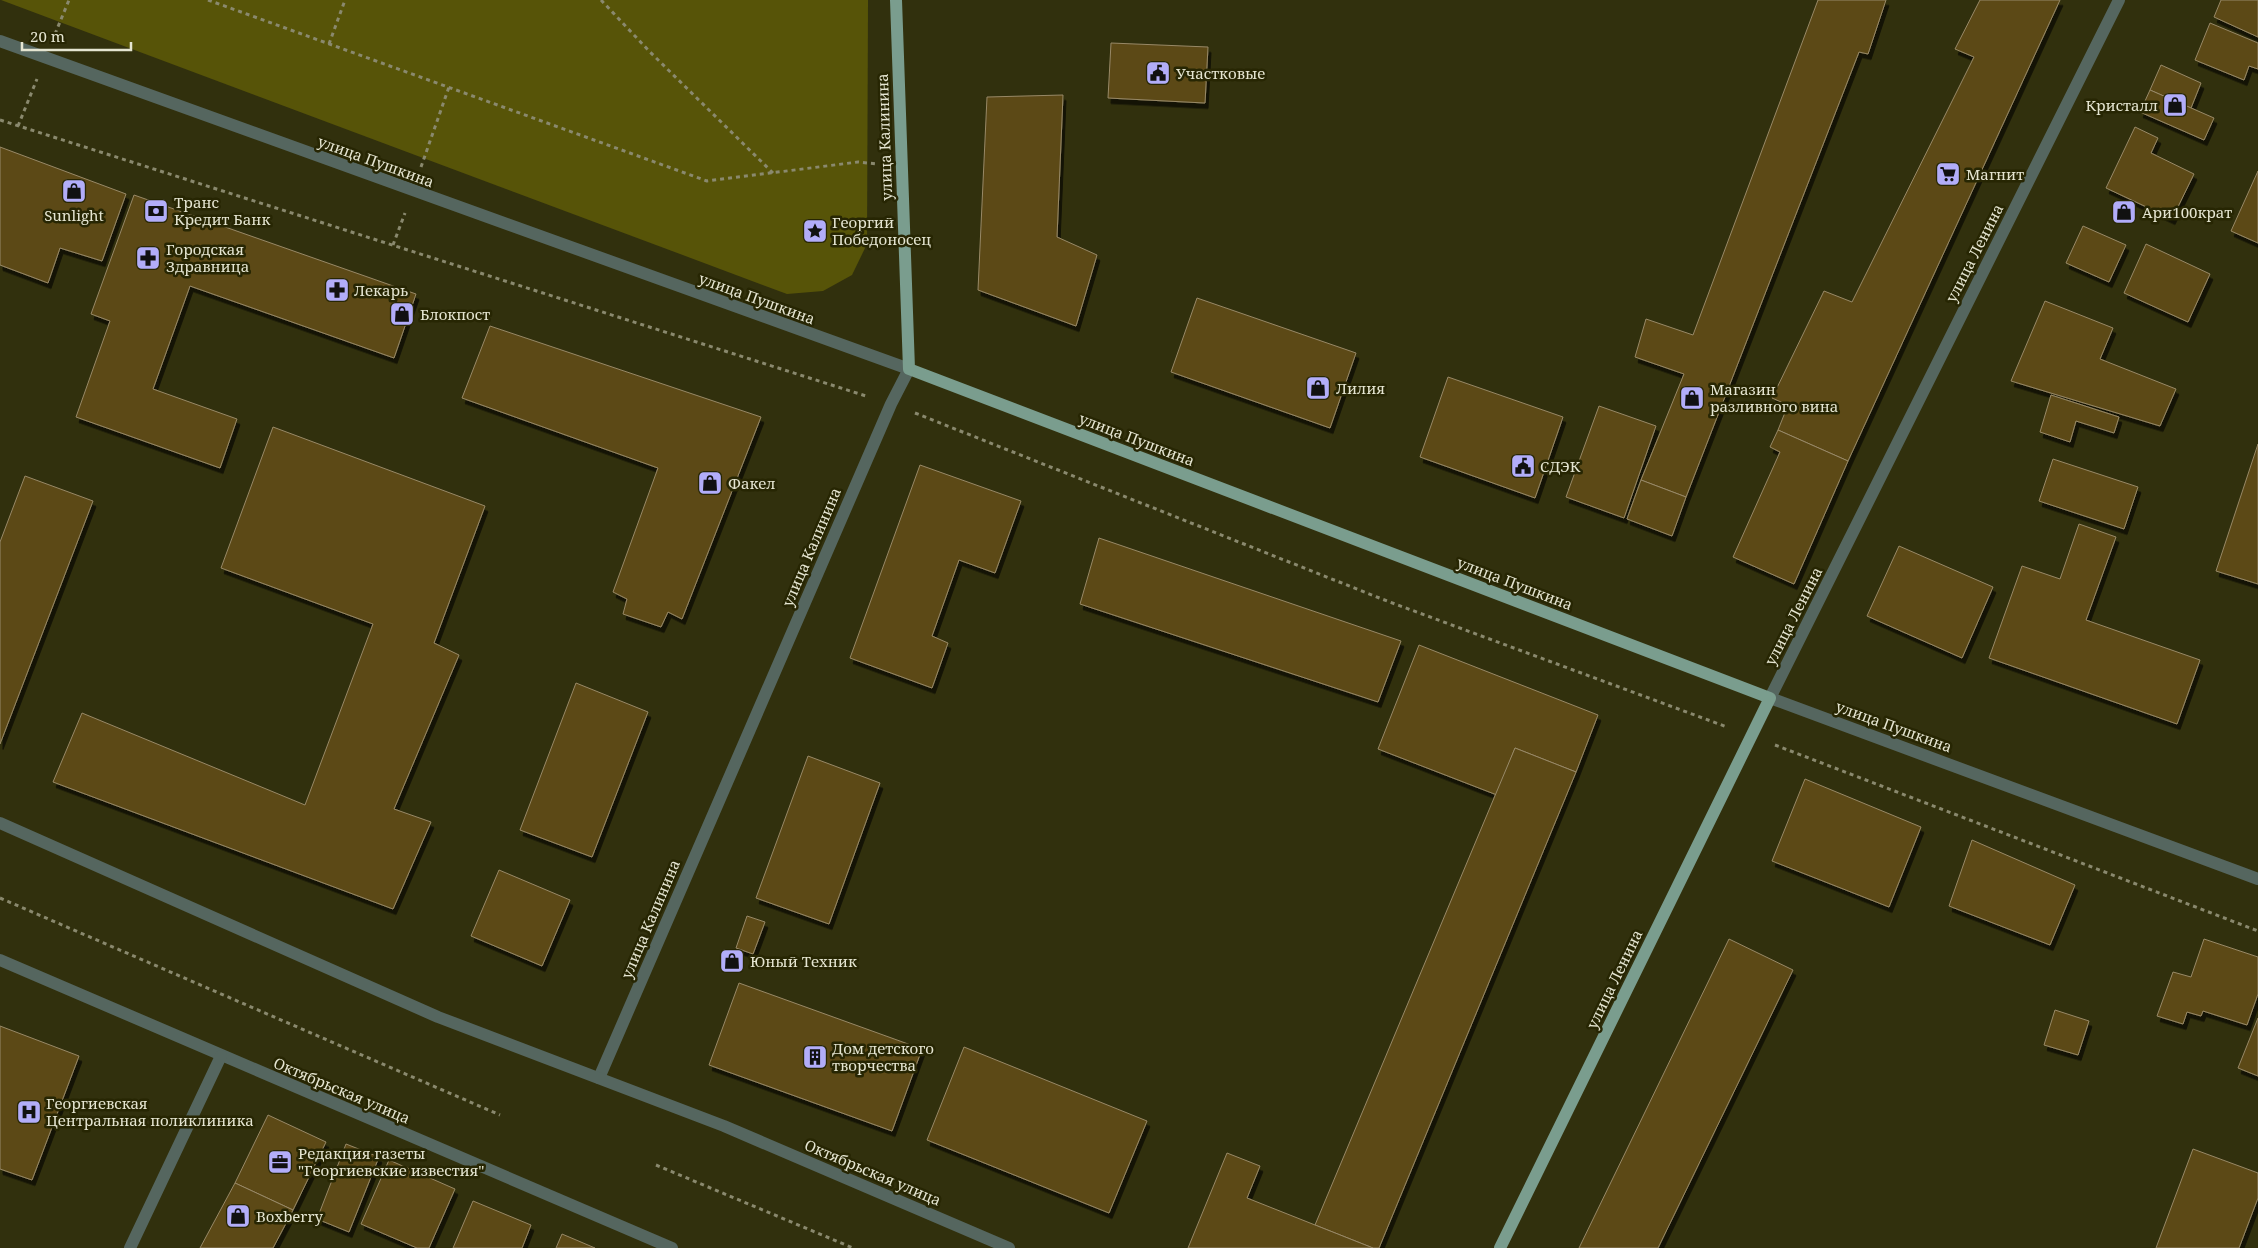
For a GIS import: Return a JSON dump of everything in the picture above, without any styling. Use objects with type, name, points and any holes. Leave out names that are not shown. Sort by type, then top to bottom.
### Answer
[{"type":"main road","name":"улица Калинина","points":[[896,0],[909,370]]},
{"type":"main road","name":"улица Пушкина","points":[[909,370],[1770,698]]},
{"type":"main road","name":"улица Ленина","points":[[1500,1248],[1770,698]]},
{"type":"street","name":"улица Ленина","points":[[1770,698],[2119,0]]},
{"type":"street","name":"улица Пушкина","points":[[0,41],[909,370]]},
{"type":"street","name":"улица Калинина","points":[[599,1078],[891,404],[909,370]]},
{"type":"street","name":"улица Пушкина","points":[[1770,698],[2258,879]]},
{"type":"street","name":"Октябрьская улица","points":[[0,823],[438,1017],[724,1126],[1009,1248]]},
{"type":"street","name":"Октябрьская улица","points":[[0,960],[672,1248]]},
{"type":"street","points":[[130,1248],[221,1056]]},
{"type":"path","points":[[208,0],[707,181],[858,162],[901,166]]},
{"type":"path","points":[[329,44],[345,0]]},
{"type":"path","points":[[601,0],[650,52],[774,173]]},
{"type":"path","points":[[0,120],[891,404],[1387,601],[1751,736],[2258,931]]},
{"type":"path","points":[[0,898],[500,1115]]},
{"type":"path","points":[[656,1165],[854,1248]]},
{"type":"shaded area","points":[[1,0],[868,0],[867,244],[852,275],[823,291],[787,294]]},
{"type":"building","points":[[1818,0],[1886,0],[1868,54],[1859,52],[1686,497],[1641,480],[1684,374],[1635,357],[1646,319],[1693,335]]},
{"type":"building","name":"Магнит","points":[[1980,0],[2060,0],[1848,461],[1778,430],[1788,405],[1772,398],[1824,291],[1852,302],[1974,57],[1955,49]]},
{"type":"building","points":[[2221,0],[2258,0],[2258,37],[2214,17]]},
{"type":"building","points":[[2210,23],[2258,43],[2258,69],[2249,66],[2244,80],[2195,60]]},
{"type":"building","name":"Участковые","points":[[1111,43],[1208,47],[1205,103],[1108,98]]},
{"type":"building","points":[[2161,65],[2201,83],[2191,108],[2150,90]]},
{"type":"building","points":[[2150,90],[2214,118],[2204,140],[2140,112]]},
{"type":"building","points":[[1063,95],[1057,237],[1097,255],[1076,326],[978,290],[987,97]]},
{"type":"building","points":[[2135,127],[2158,138],[2151,153],[2194,174],[2172,219],[2106,188]]},
{"type":"building","points":[[0,147],[126,194],[102,261],[60,248],[48,283],[0,265]]},
{"type":"building","points":[[2258,171],[2258,243],[2231,231]]},
{"type":"building","points":[[134,195],[416,294],[394,358],[190,286],[153,389],[237,419],[220,468],[76,417],[110,321],[91,314]]},
{"type":"building","points":[[2083,226],[2126,245],[2109,282],[2066,263]]},
{"type":"building","points":[[2146,244],[2210,274],[2188,322],[2124,293]]},
{"type":"building","points":[[1197,298],[1356,353],[1330,428],[1171,372]]},
{"type":"building","points":[[2045,301],[2113,328],[2100,359],[2176,389],[2160,426],[2011,381]]},
{"type":"building","points":[[490,326],[761,417],[682,619],[668,612],[661,627],[623,614],[627,599],[613,592],[658,468],[462,398]]},
{"type":"building","points":[[1448,377],[1563,417],[1535,498],[1420,457]]},
{"type":"building","points":[[2051,395],[2119,417],[2114,433],[2076,421],[2070,442],[2040,432]]},
{"type":"building","points":[[1599,406],[1656,426],[1624,518],[1566,497]]},
{"type":"building","points":[[273,427],[485,506],[434,643],[459,655],[394,809],[431,822],[393,909],[53,782],[82,713],[305,805],[373,624],[221,568]]},
{"type":"building","points":[[1778,430],[1848,461],[1794,584],[1733,557],[1780,452],[1770,447]]},
{"type":"building","points":[[2258,444],[2258,584],[2216,571]]},
{"type":"building","points":[[2053,459],[2138,487],[2124,529],[2039,501]]},
{"type":"building","points":[[920,465],[1021,501],[995,573],[959,560],[932,636],[948,643],[932,688],[850,658]]},
{"type":"building","points":[[25,476],[93,501],[0,744],[0,542]]},
{"type":"building","points":[[1641,480],[1686,497],[1672,536],[1627,519]]},
{"type":"building","points":[[2079,524],[2116,537],[2086,620],[2200,660],[2177,724],[1989,658],[2022,566],[2060,579]]},
{"type":"building","points":[[1099,538],[1401,641],[1378,702],[1080,604]]},
{"type":"building","points":[[1899,546],[1993,587],[1962,658],[1867,616]]},
{"type":"building","points":[[1419,645],[1598,715],[1576,772],[1515,748],[1497,795],[1378,749]]},
{"type":"building","points":[[576,683],[648,712],[592,857],[520,830]]},
{"type":"building","points":[[1515,748],[1576,772],[1379,1248],[1373,1248],[1315,1225]]},
{"type":"building","points":[[808,756],[880,783],[829,924],[756,898]]},
{"type":"building","points":[[1805,779],[1921,827],[1889,907],[1772,861]]},
{"type":"building","points":[[1972,840],[2075,885],[2050,945],[1949,906]]},
{"type":"building","points":[[499,870],[570,900],[542,966],[471,936]]},
{"type":"building","points":[[747,916],[765,922],[753,954],[736,948]]},
{"type":"building","points":[[1729,939],[1793,970],[1658,1248],[1579,1248]]},
{"type":"building","points":[[2204,939],[2258,957],[2258,994],[2247,1025],[2203,1011],[2201,1016],[2187,1012],[2183,1024],[2157,1016],[2173,972],[2191,977]]},
{"type":"building","name":"Дом детского творчества","points":[[739,983],[922,1049],[892,1131],[709,1065]]},
{"type":"building","points":[[2055,1010],[2089,1021],[2078,1055],[2044,1045]]},
{"type":"building","points":[[2258,1018],[2258,1076],[2238,1068]]},
{"type":"building","name":"Георгиевская Центральная поликлиника","points":[[0,1026],[79,1056],[32,1180],[0,1169]]},
{"type":"building","points":[[964,1047],[1147,1121],[1109,1213],[927,1140]]},
{"type":"building","name":"Редакция газеты \"Георгиевские известия\"","points":[[268,1115],[326,1142],[293,1210],[235,1183]]},
{"type":"building","points":[[346,1144],[379,1157],[349,1232],[317,1219]]},
{"type":"building","points":[[2193,1149],[2258,1173],[2258,1198],[2239,1248],[2156,1248]]},
{"type":"building","points":[[1227,1153],[1260,1166],[1247,1198],[1373,1248],[1188,1248]]},
{"type":"building","points":[[389,1160],[455,1189],[429,1248],[417,1248],[361,1224]]},
{"type":"building","points":[[235,1183],[293,1210],[273,1248],[200,1248]]},
{"type":"building","points":[[473,1201],[531,1225],[522,1248],[453,1248]]},
{"type":"building","points":[[562,1234],[595,1248],[556,1248]]},
{"type":"place","name":"Участковые","points":[[1158,73]]},
{"type":"place","name":"Кристалл","points":[[2175,105]]},
{"type":"place","name":"Магнит","points":[[1948,174]]},
{"type":"place","name":"Sunlight","points":[[74,191]]},
{"type":"place","name":"Транс Кредит Банк","points":[[156,211]]},
{"type":"place","name":"Ари100крат","points":[[2124,212]]},
{"type":"place","name":"Георгий Победоносец","points":[[815,231]]},
{"type":"place","name":"Городская Здравница","points":[[148,258]]},
{"type":"place","name":"Лекарь","points":[[337,290]]},
{"type":"place","name":"Блокпост","points":[[402,314]]},
{"type":"place","name":"Лилия","points":[[1318,388]]},
{"type":"place","name":"Магазин разливного вина","points":[[1692,398]]},
{"type":"place","name":"СДЭК","points":[[1523,466]]},
{"type":"place","name":"Факел","points":[[710,483]]},
{"type":"place","name":"Юный Техник","points":[[732,961]]},
{"type":"place","name":"Дом детского творчества","points":[[815,1057]]},
{"type":"place","name":"Георгиевская Центральная поликлиника","points":[[29,1112]]},
{"type":"place","name":"Редакция газеты \"Георгиевские известия\"","points":[[280,1162]]},
{"type":"place","name":"Boxberry","points":[[238,1216]]}]
